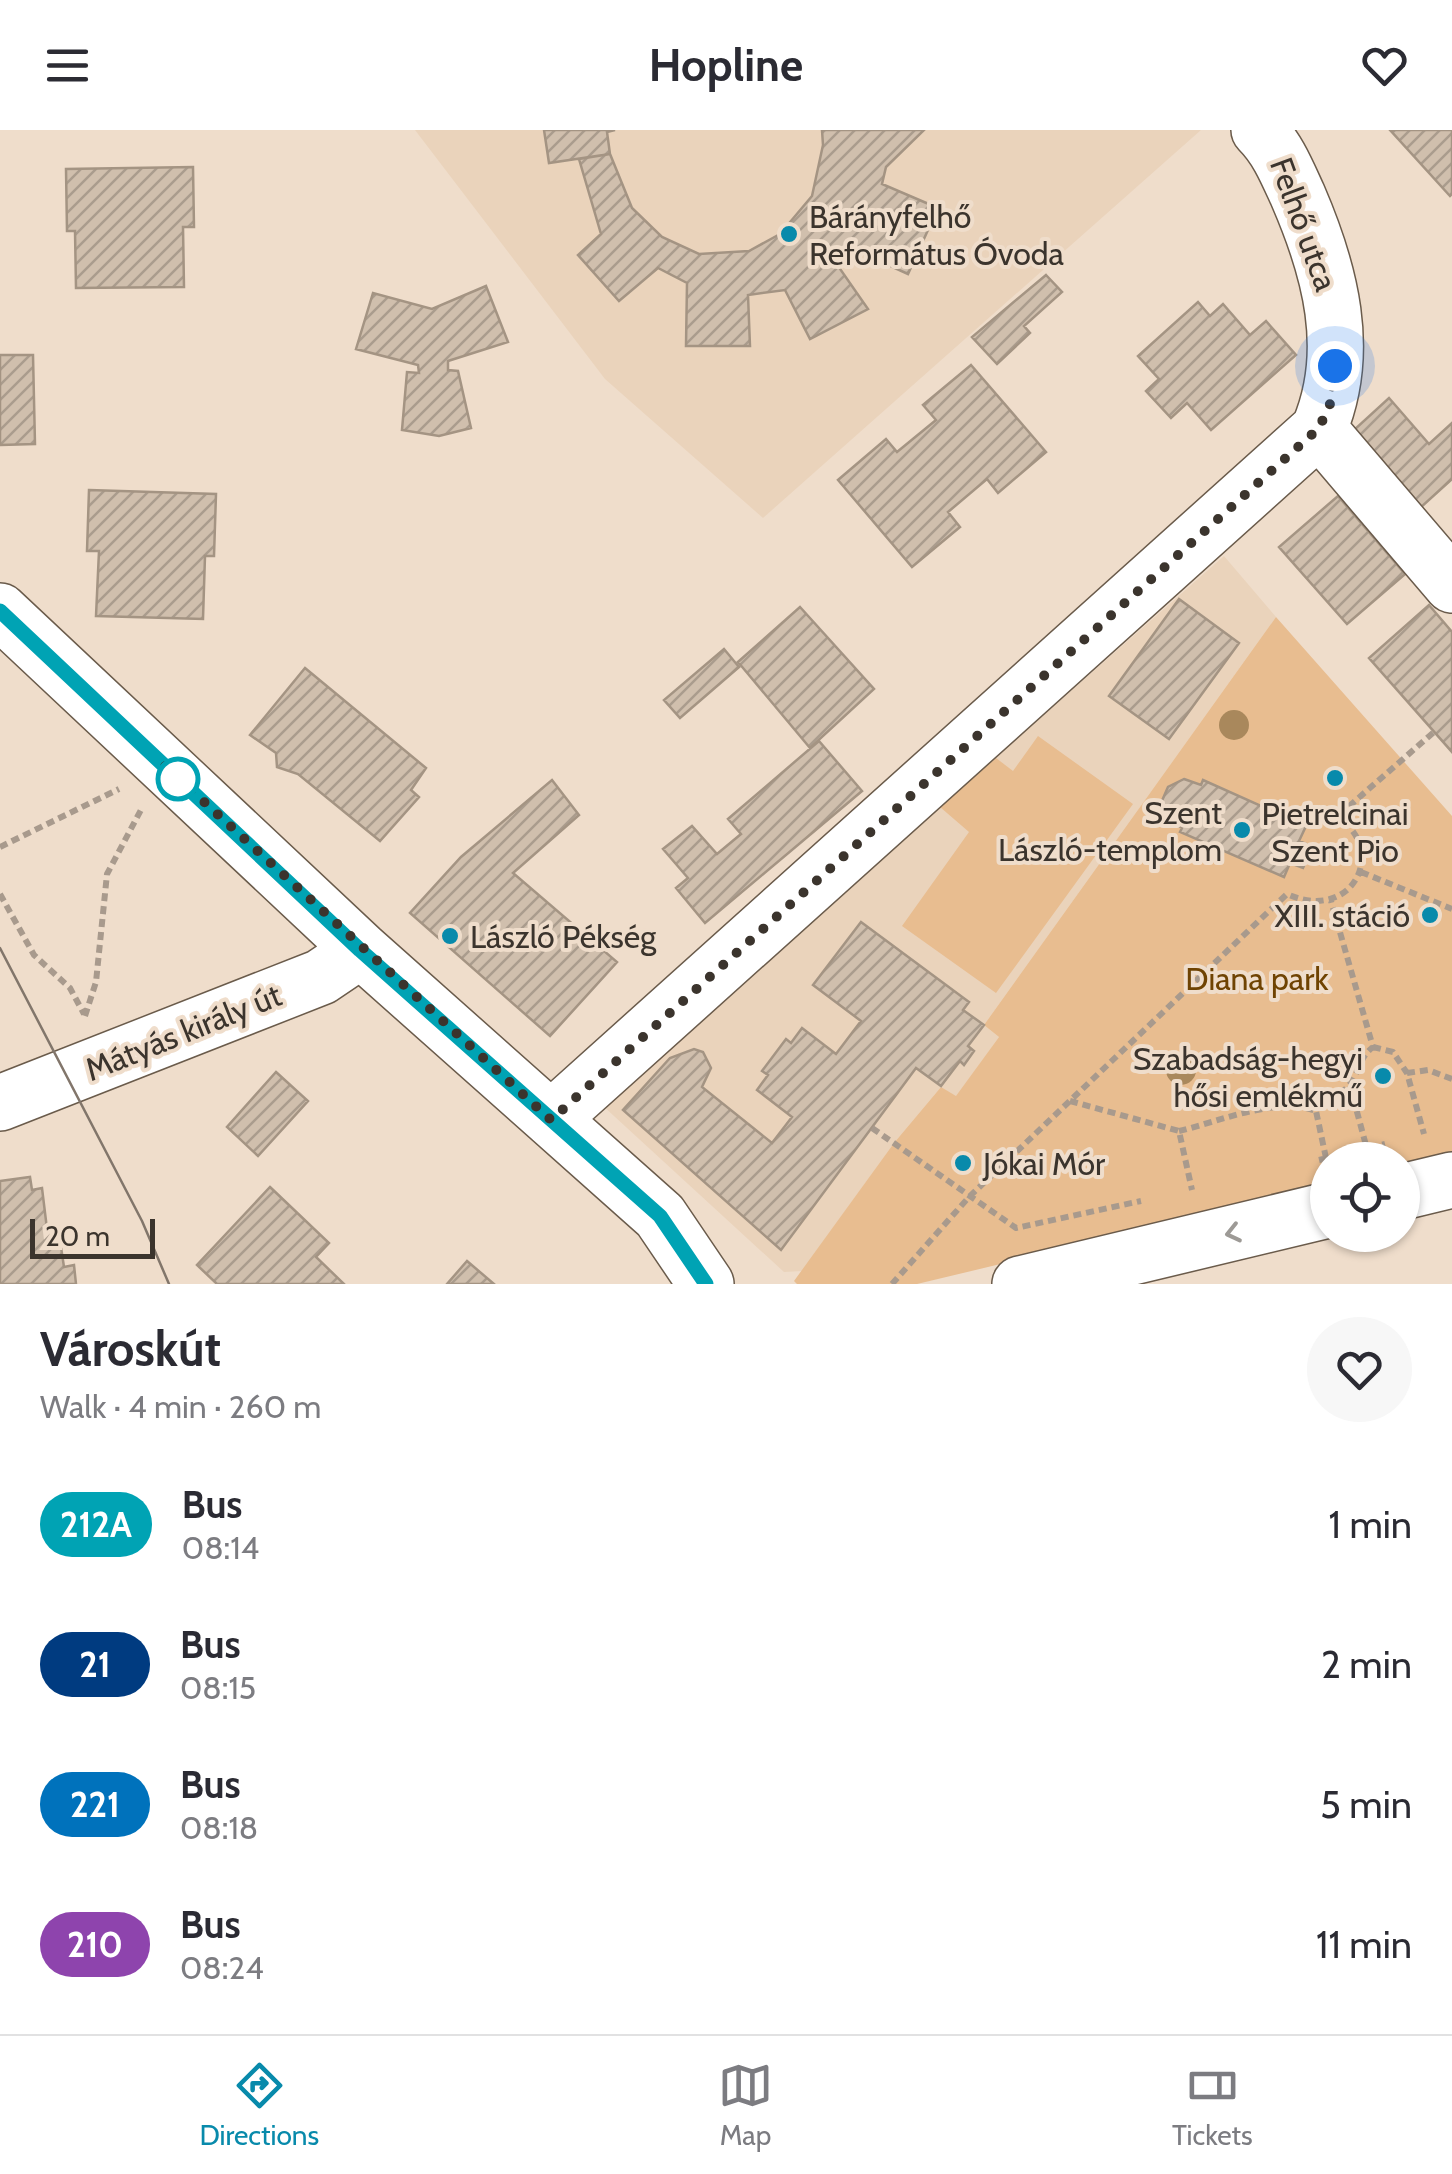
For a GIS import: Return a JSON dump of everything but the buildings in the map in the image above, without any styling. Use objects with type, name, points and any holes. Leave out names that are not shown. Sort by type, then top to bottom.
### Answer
[{"type":"street","name":"Felhő utca","points":[[1260,130],[1275,145],[1305,212],[1333,300],[1335,366],[1330,404],[1319,428]]},
{"type":"street","points":[[551,1120],[1319,428],[1452,585]]},
{"type":"street","points":[[0,611],[360,950],[660,1216],[706,1284]]},
{"type":"street","name":"Mátyás király út","points":[[0,1102],[321,977],[360,950]]},
{"type":"street","points":[[1420,1177],[1445,1156]]},
{"type":"street","points":[[1020,1284],[1310,1181]]},
{"type":"path","points":[[1339,815],[1434,732]]},
{"type":"path","points":[[0,847],[165,766]]},
{"type":"path","points":[[86,1016],[96,982],[107,874],[165,766]]},
{"type":"path","points":[[892,1284],[968,1196],[1288,894],[1308,903],[1331,900],[1348,891],[1360,872],[1362,850],[1356,830],[1339,815],[1318,809]]},
{"type":"path","points":[[1360,872],[1452,909]]},
{"type":"path","points":[[0,894],[34,955],[70,988]]},
{"type":"path","points":[[1331,900],[1373,1046]]},
{"type":"path","points":[[1373,1046],[1394,1052],[1407,1073],[1424,1134],[1445,1156]]},
{"type":"path","points":[[1365,1142],[1350,1086],[1361,1057],[1373,1046]]},
{"type":"path","points":[[1407,1073],[1428,1070],[1452,1079]]},
{"type":"path","points":[[1318,1142],[1316,1111],[1324,1100],[1350,1086]]},
{"type":"path","points":[[1069,1100],[1179,1132],[1262,1111],[1304,1106],[1316,1111]]},
{"type":"path","points":[[872,1128],[1016,1228],[1157,1197]]},
{"type":"path","points":[[1179,1132],[1192,1190]]},
{"type":"path","points":[[1394,1142],[1424,1134]]},
{"type":"path","points":[[1175,1194],[1212,1185]]},
{"type":"shaded area","name":"Bárányfelhő Református Óvoda","points":[[415,130],[1201,130],[763,518],[605,379]]},
{"type":"shaded area","points":[[1224,556],[1276,617],[984,1025],[999,1037],[956,1097],[941,1087],[894,1143],[802,1271],[784,1272],[602,1105]]},
{"type":"green space","name":"Diana park","points":[[1276,617],[1452,816],[1452,1156],[1420,1164],[1420,1142],[1310,1142],[1310,1190],[917,1284],[797,1284],[794,1281],[894,1143],[941,1087],[956,1096],[999,1037],[984,1025]]},
{"type":"green space","points":[[1038,736],[1133,804],[996,993],[902,926],[969,832],[940,807],[996,758],[1013,771]]},
{"type":"tram line","points":[[0,948],[142,1221],[169,1284]]},
{"type":"bus line","name":"212A","points":[[0,611],[360,950],[660,1216],[691,1256],[706,1284]]},
{"type":"place","name":"Bárányfelhő Református Óvoda","points":[[789,234]]},
{"type":"place","name":"Pietrelcinai Szent Pio","points":[[1335,778]]},
{"type":"place","name":"Szent László-templom","points":[[1242,830]]},
{"type":"place","name":"XIII. stáció","points":[[1430,915]]},
{"type":"place","name":"László Pékség","points":[[450,936]]},
{"type":"place","name":"Szabadság-hegyi hősi emlékmű","points":[[1383,1076]]},
{"type":"place","name":"Jókai Mór","points":[[963,1163]]},
{"type":"route","points":[[178,779],[165,766],[360,950],[551,1120],[1319,428],[1330,404],[1335,366]]}]
